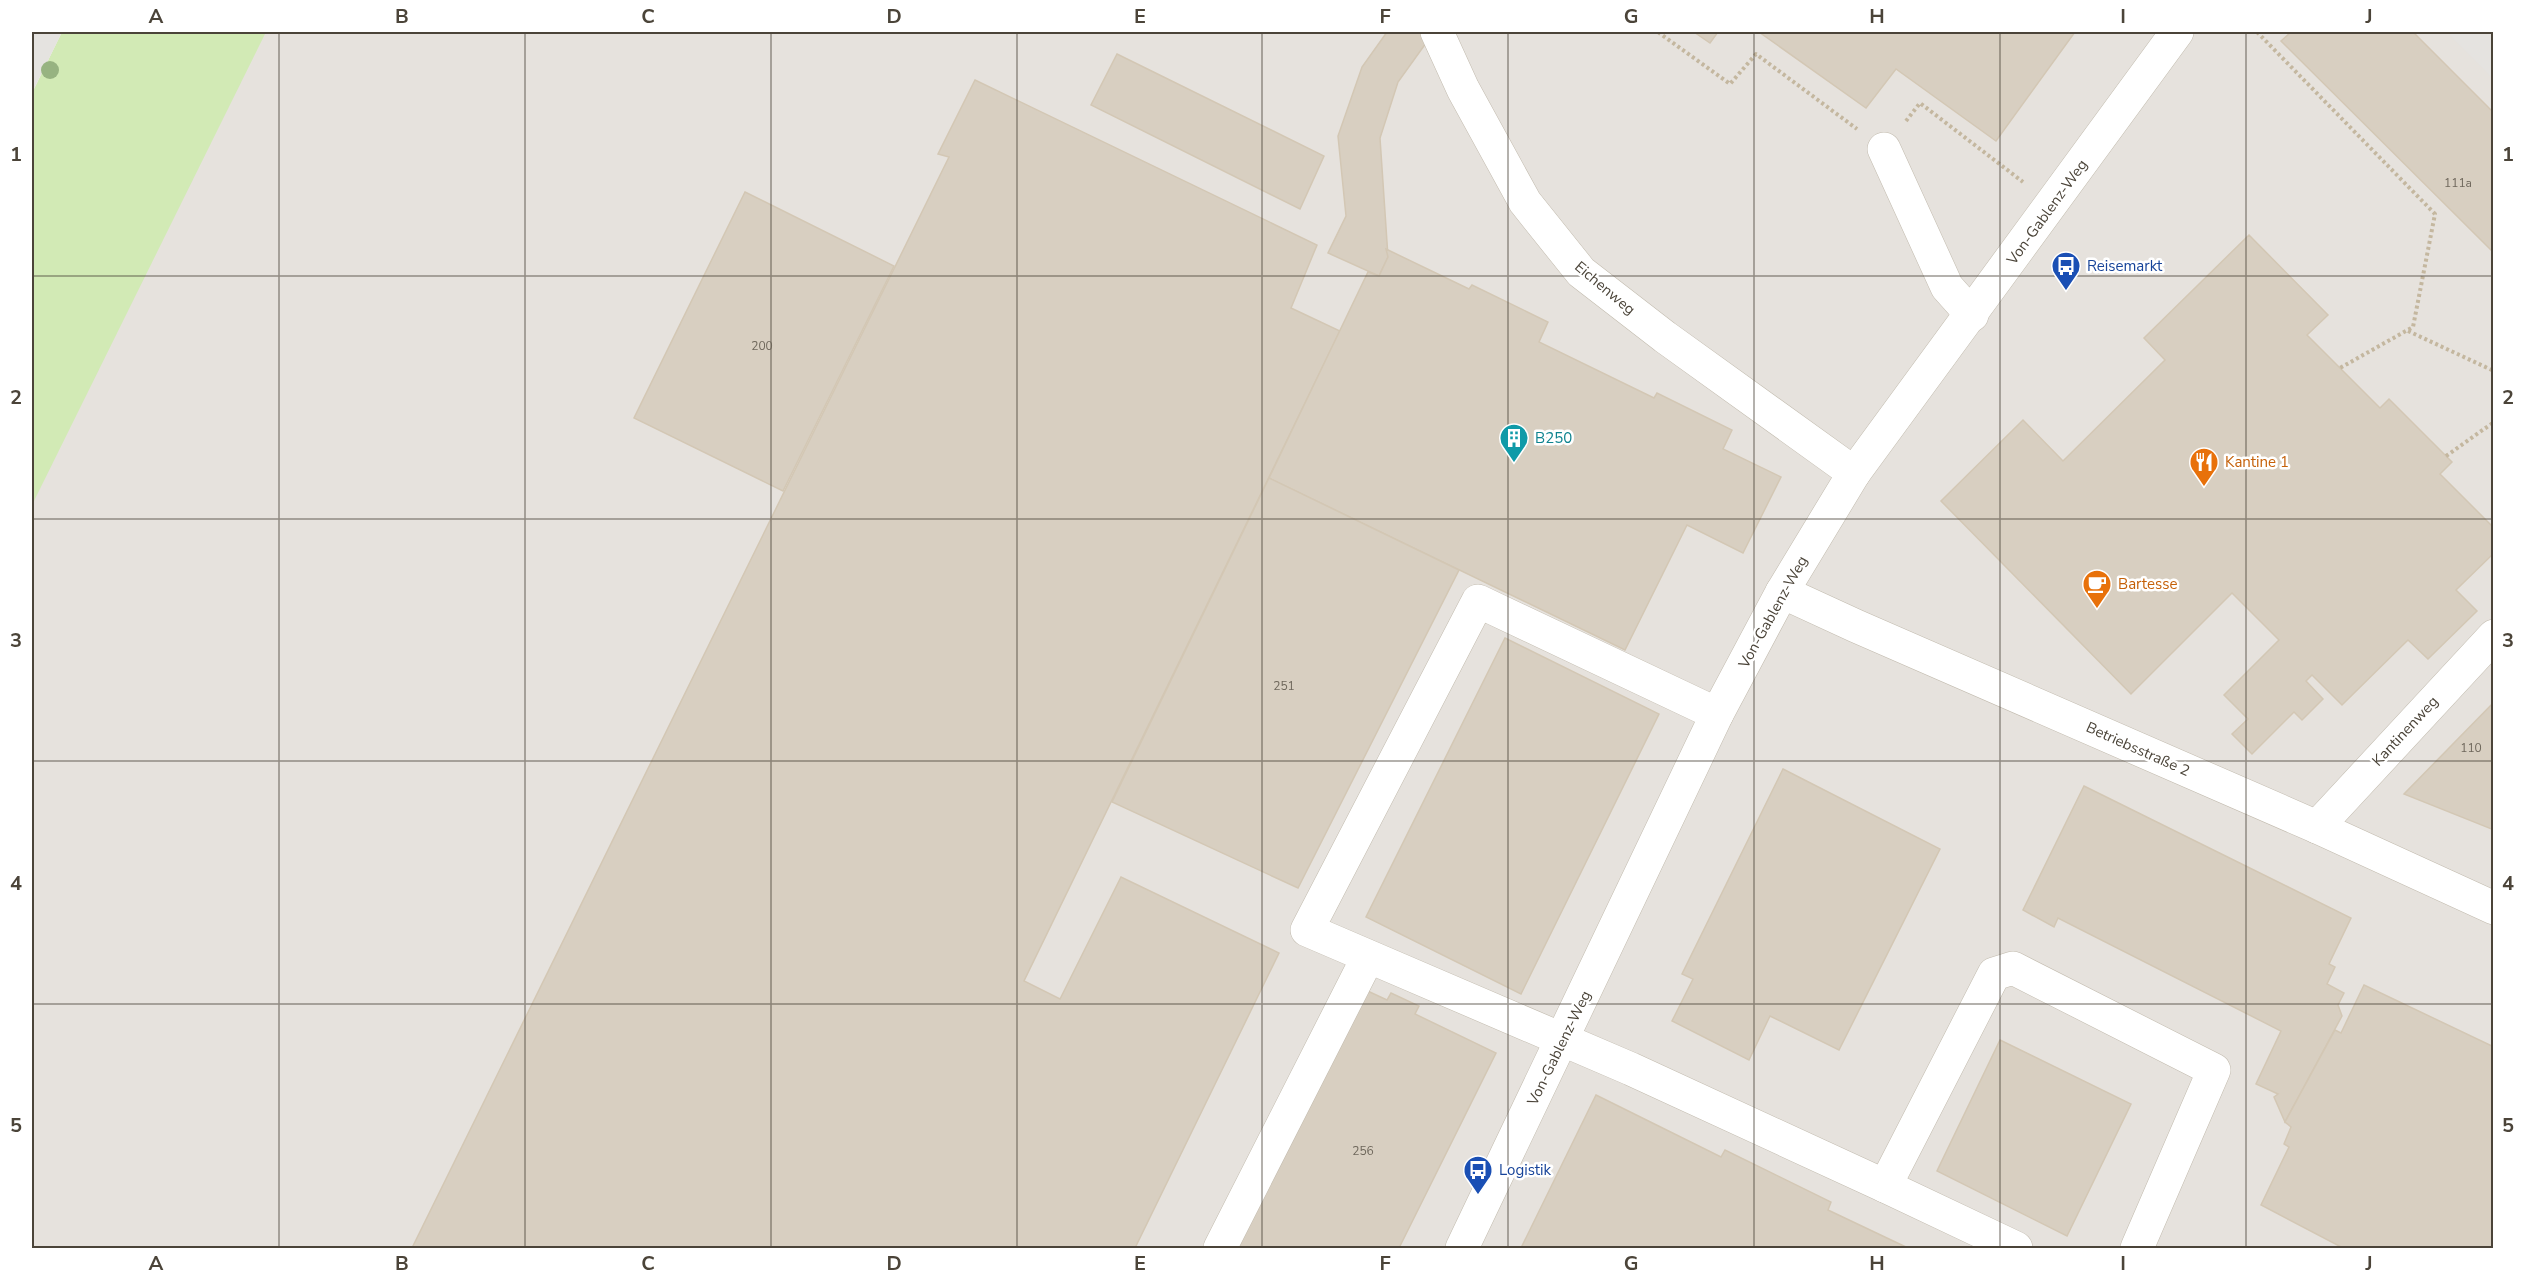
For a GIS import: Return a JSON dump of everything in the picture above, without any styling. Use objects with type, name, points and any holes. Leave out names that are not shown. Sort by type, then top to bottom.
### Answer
[{"type":"lane","name":"Eichenweg","points":[[1437,32],[1463,89],[1525,202],[1581,272],[1665,337],[1854,473]]},
{"type":"lane","name":"Von-Gablenz-Weg","points":[[1462,1248],[1717,714],[1782,592],[1854,473],[1972,315],[2177,32]]},
{"type":"lane","points":[[1884,149],[1947,287],[1972,315]]},
{"type":"lane","name":"Betriebsstraße 2","points":[[1782,592],[2317,827],[2493,908]]},
{"type":"lane","points":[[1717,714],[1478,601],[1307,930],[1563,1040],[1885,1185],[2016,1248]]},
{"type":"lane","name":"Kantinenweg","points":[[2317,827],[2493,636]]},
{"type":"lane","points":[[1220,1248],[1368,957]]},
{"type":"lane","points":[[1885,1185],[1995,974],[2013,968],[2214,1070],[2138,1248]]},
{"type":"path","points":[[1658,32],[1730,84],[1756,54],[1884,149],[1920,104],[2025,184],[2032,174]]},
{"type":"path","points":[[2258,32],[2435,214],[2412,327],[2340,368]]},
{"type":"path","points":[[2408,331],[2493,371]]},
{"type":"path","points":[[2446,456],[2493,422]]},
{"type":"shaded area","points":[[32,32],[62,32],[32,93]]},
{"type":"shaded area","points":[[116,32],[2493,32],[2493,1248],[32,1248],[32,203]]},
{"type":"shaded area","points":[[2447,32],[2493,32],[2493,79]]},
{"type":"green space","points":[[62,32],[266,32],[32,505],[32,93]]},
{"type":"building","points":[[1387,32],[1434,32],[1398,82],[1380,138],[1388,257],[1379,276],[1328,253],[1346,216],[1338,136],[1362,67]]},
{"type":"building","points":[[1694,32],[1718,32],[1710,43]]},
{"type":"building","points":[[1759,32],[2075,32],[1996,141],[1896,69],[1866,108]]},
{"type":"building","points":[[2291,32],[2413,32],[2494,113],[2494,253],[2281,41]]},
{"type":"building","points":[[1117,54],[1324,156],[1300,209],[1091,105]]},
{"type":"building","points":[[975,80],[1317,245],[1291,308],[1340,331],[1024,981],[1060,999],[1121,877],[1279,953],[1135,1248],[412,1248],[949,157],[938,154]]},
{"type":"building","points":[[745,192],[894,266],[783,491],[634,418]]},
{"type":"building","name":"Kantine 1","points":[[2249,235],[2328,315],[2307,335],[2380,408],[2389,399],[2452,462],[2440,474],[2494,528],[2494,553],[2456,590],[2477,611],[2428,659],[2408,640],[2342,705],[2312,675],[2306,681],[2323,699],[2302,720],[2294,712],[2252,754],[2232,734],[2248,719],[2224,695],[2279,640],[2232,593],[2131,694],[1941,501],[2023,420],[2063,461],[2165,360],[2144,338]]},
{"type":"building","name":"B250","points":[[1386,249],[1469,289],[1472,285],[1548,322],[1539,342],[1654,398],[1657,393],[1732,430],[1723,449],[1781,477],[1743,553],[1687,525],[1625,650],[1269,478],[1368,272],[1379,276],[1388,257]]},
{"type":"building","points":[[1269,478],[1459,570],[1298,888],[1112,802]]},
{"type":"building","points":[[1505,638],[1659,714],[1521,994],[1366,917]]},
{"type":"building","points":[[2494,702],[2494,830],[2404,794]]},
{"type":"building","points":[[1783,769],[1940,849],[1839,1050],[1770,1016],[1749,1060],[1672,1021],[1693,979],[1682,974]]},
{"type":"building","points":[[2084,786],[2351,918],[2329,964],[2335,967],[2327,984],[2344,993],[2338,1005],[2342,1016],[2285,1122],[2274,1097],[2278,1094],[2256,1084],[2281,1031],[2058,918],[2054,927],[2023,910]]},
{"type":"building","points":[[2364,985],[2494,1047],[2494,1248],[2343,1248],[2261,1205],[2289,1147],[2284,1144],[2291,1127],[2285,1122],[2335,1030],[2341,1033]]},
{"type":"building","points":[[1359,987],[1387,1000],[1391,993],[1419,1006],[1415,1014],[1496,1053],[1399,1248],[1231,1248]]},
{"type":"building","points":[[2000,1040],[2131,1104],[2067,1236],[1937,1171]]},
{"type":"building","points":[[1596,1095],[1721,1157],[1725,1150],[1831,1202],[1828,1210],[1908,1248],[1521,1248]]},
{"type":"place","name":"Reisemarkt","points":[[2066,292]]},
{"type":"place","name":"B250","points":[[1514,464]]},
{"type":"place","name":"Kantine 1","points":[[2204,488]]},
{"type":"place","name":"Bartesse","points":[[2097,610]]},
{"type":"place","name":"Logistik","points":[[1478,1196]]}]
